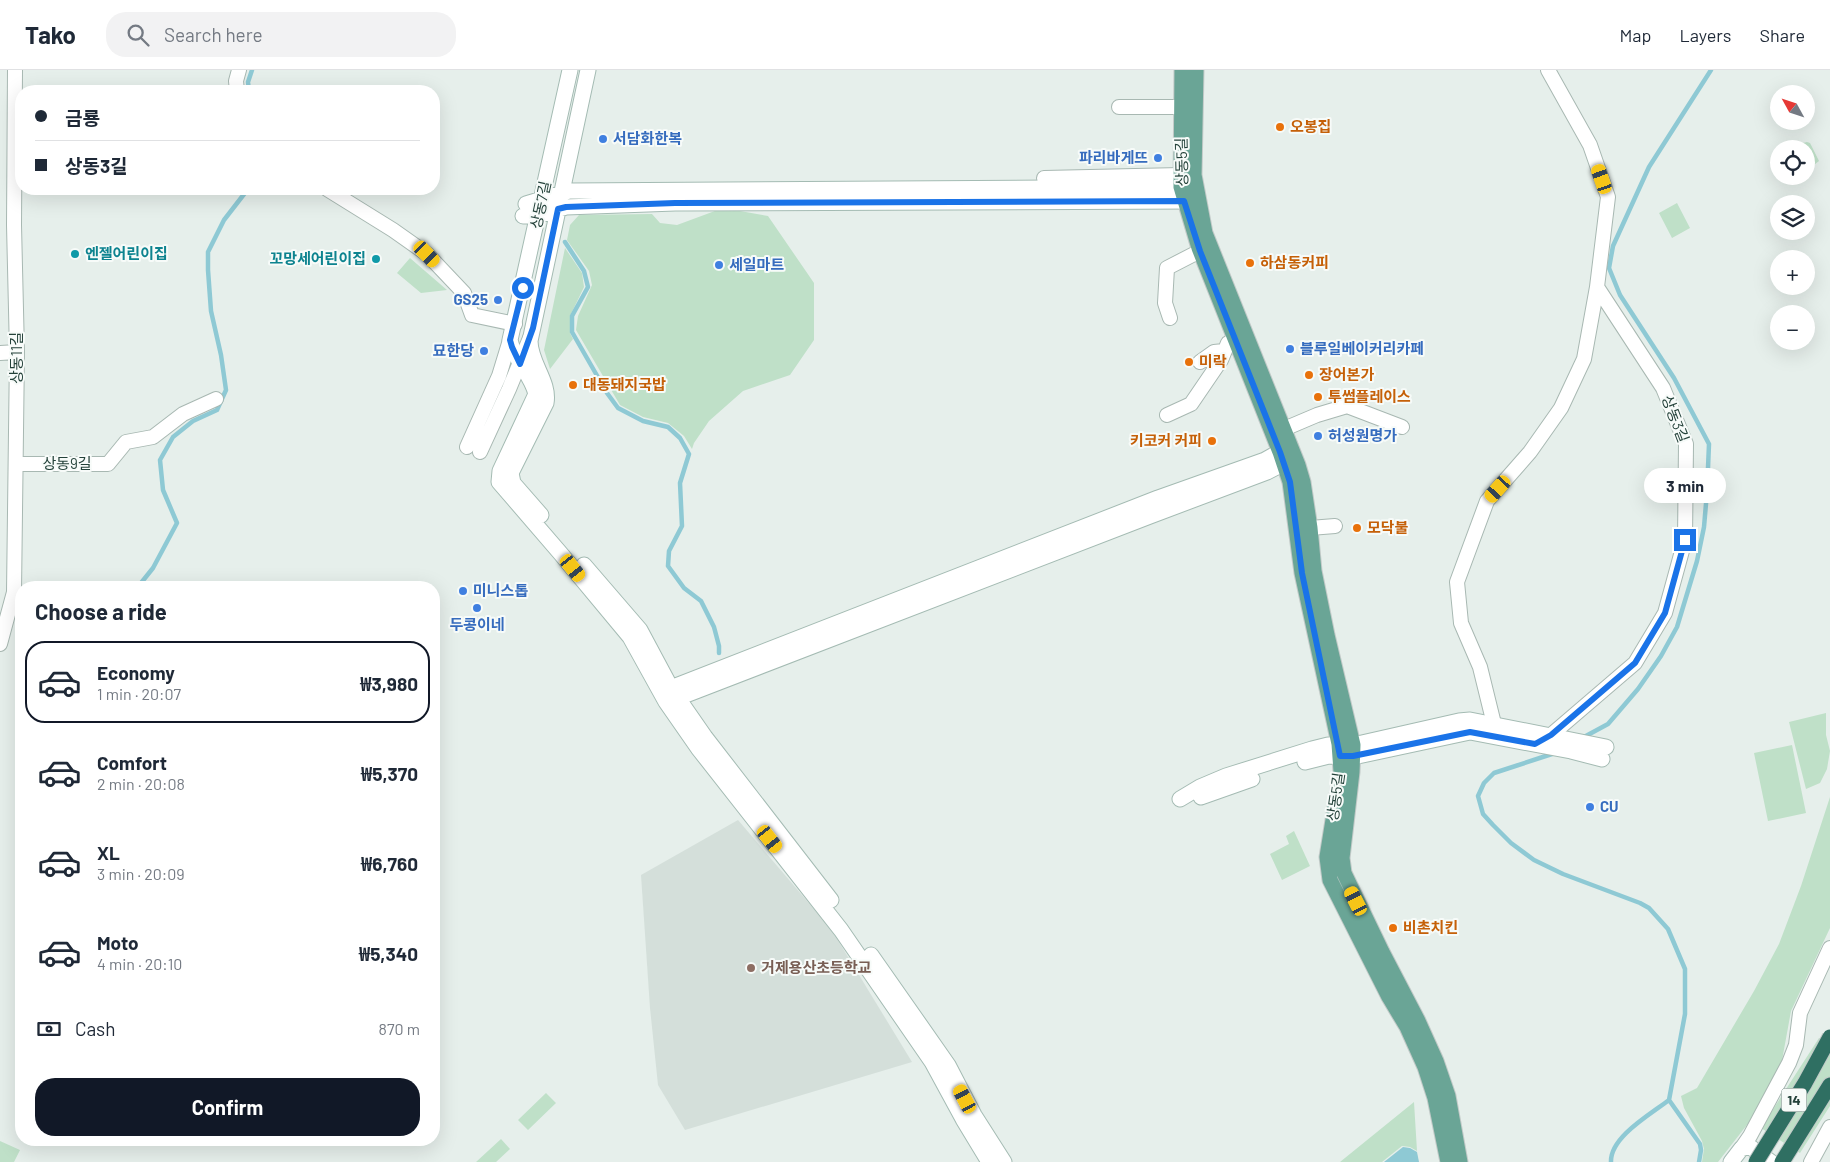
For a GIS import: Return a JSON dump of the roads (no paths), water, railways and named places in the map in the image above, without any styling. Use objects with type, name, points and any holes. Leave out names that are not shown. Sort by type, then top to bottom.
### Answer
[{"type":"highway","name":"14","points":[[1756,1162],[1805,1083],[1830,1037]]},
{"type":"highway","name":"14","points":[[1782,1162],[1830,1085]]},
{"type":"main road","name":"상동5길","points":[[1182,70],[1182,107],[1188,190],[1200,251],[1236,340],[1288,455],[1303,482],[1314,571],[1327,635],[1346,751],[1342,858],[1344,873],[1436,1061],[1448,1096],[1460,1162]]},
{"type":"main road","name":"상동5길","points":[[1196,70],[1194,175],[1188,190],[1284,429],[1302,573],[1346,751],[1327,857],[1330,880],[1385,989],[1407,1027],[1425,1067],[1435,1098],[1448,1162]]},
{"type":"street","name":"상동11길","points":[[0,644],[14,592],[18,352],[14,225],[15,70]]},
{"type":"street","points":[[236,85],[239,70]]},
{"type":"street","name":"상동7길","points":[[570,70],[515,324],[500,376],[474,450],[507,394],[530,338],[588,70]]},
{"type":"street","points":[[1494,730],[1480,667],[1461,623],[1458,582],[1487,501],[1530,452],[1556,415],[1584,359],[1608,196],[1590,145],[1548,70]]},
{"type":"street","points":[[1119,107],[1182,107]]},
{"type":"street","points":[[1044,178],[1188,190]]},
{"type":"street","points":[[540,208],[562,192],[1188,190]]},
{"type":"street","points":[[524,210],[675,203],[1188,190]]},
{"type":"street","points":[[337,195],[393,230],[427,254],[464,293],[472,315],[515,324]]},
{"type":"street","points":[[1170,318],[1165,303],[1167,268],[1200,251]]},
{"type":"street","name":"상동3길","points":[[1552,741],[1635,663],[1665,613],[1685,540],[1686,444],[1663,388],[1596,287]]},
{"type":"street","name":"상동7길","points":[[530,338],[531,353],[545,386],[547,396],[539,398]]},
{"type":"street","points":[[510,340],[520,364],[531,380],[539,398]]},
{"type":"street","points":[[1167,415],[1190,404],[1221,360],[1228,343],[1236,340]]},
{"type":"street","points":[[1200,362],[1214,352],[1224,351]]},
{"type":"street","points":[[0,353],[18,352]]},
{"type":"street","points":[[507,394],[512,389],[520,386],[532,390],[539,398]]},
{"type":"street","points":[[539,398],[500,471],[498,482],[562,554],[630,637],[669,695],[698,748],[841,930],[932,1062],[989,1162]]},
{"type":"street","name":"상동9길","points":[[16,464],[108,464],[126,442],[153,437],[183,414],[216,399]]},
{"type":"street","points":[[1284,429],[1317,415],[1347,406],[1402,427]]},
{"type":"street","points":[[669,695],[1158,498],[1265,460],[1288,455]]},
{"type":"street","points":[[1310,528],[1335,526]]},
{"type":"street","points":[[669,695],[705,738],[854,931],[948,1065],[974,1116],[1004,1162]]},
{"type":"street","points":[[1494,730],[1535,744],[1552,741]]},
{"type":"street","points":[[1183,803],[1200,787],[1226,776],[1312,749],[1346,751],[1494,730],[1604,753],[1587,742],[1571,745]]},
{"type":"street","points":[[1731,1162],[1750,1136],[1789,1063],[1796,1045],[1800,1013],[1830,948]]},
{"type":"street","points":[[1811,1162],[1830,1127]]},
{"type":"street","points":[[1741,1149],[1748,1146],[1771,1162]]},
{"type":"water","points":[[1403,1147],[1417,1152],[1419,1162],[1384,1162]]},
{"type":"waterway","points":[[248,85],[252,70]]},
{"type":"waterway","points":[[1584,737],[1608,724],[1638,689],[1661,656],[1677,627],[1697,561],[1704,527],[1709,444],[1674,378],[1620,295],[1609,268],[1613,246],[1649,167],[1711,70]]},
{"type":"waterway","points":[[143,581],[153,568],[177,523],[163,490],[160,460],[173,437],[193,421],[217,410],[226,390],[221,355],[211,311],[208,252],[224,220],[243,195]]},
{"type":"waterway","points":[[565,242],[584,271],[588,287],[572,316],[572,332],[607,393],[618,408],[643,421],[668,427],[680,438],[689,454],[680,483],[682,526],[669,551],[668,566],[684,588],[701,601],[714,627],[719,653]]},
{"type":"waterway","points":[[1555,753],[1494,773],[1484,783],[1478,796],[1483,814],[1511,843],[1534,860],[1563,874],[1640,903],[1649,908],[1668,929],[1685,969],[1685,1014],[1669,1100],[1700,1144],[1699,1162]]},
{"type":"waterway","points":[[1611,1162],[1612,1153],[1624,1135],[1642,1119],[1669,1100]]},
{"type":"place","name":"오봉집","points":[[1280,127]]},
{"type":"place","name":"서담화한복","points":[[603,139]]},
{"type":"place","name":"파리바게뜨","points":[[1158,158]]},
{"type":"place","name":"엔젤어린이집","points":[[75,254]]},
{"type":"place","name":"꼬망세어린이집","points":[[376,259]]},
{"type":"place","name":"하삼동커피","points":[[1250,263]]},
{"type":"place","name":"세일마트","points":[[719,265]]},
{"type":"place","name":"GS25","points":[[498,300]]},
{"type":"place","name":"블루일베이커리카페","points":[[1290,349]]},
{"type":"place","name":"묘한당","points":[[484,351]]},
{"type":"place","name":"미락","points":[[1189,362]]},
{"type":"place","name":"장어본가","points":[[1309,375]]},
{"type":"place","name":"대동돼지국밥","points":[[573,385]]},
{"type":"place","name":"투썸플레이스","points":[[1318,397]]},
{"type":"place","name":"허성원명가","points":[[1318,436]]},
{"type":"place","name":"키코커 커피","points":[[1212,441]]},
{"type":"place","name":"모닥불","points":[[1357,528]]},
{"type":"place","name":"미니스톱","points":[[463,591]]},
{"type":"place","name":"두콩이네","points":[[477,608]]},
{"type":"place","name":"CU","points":[[1590,807]]},
{"type":"place","name":"비촌치킨","points":[[1393,928]]},
{"type":"place","name":"거제용산초등학교","points":[[751,968]]}]
